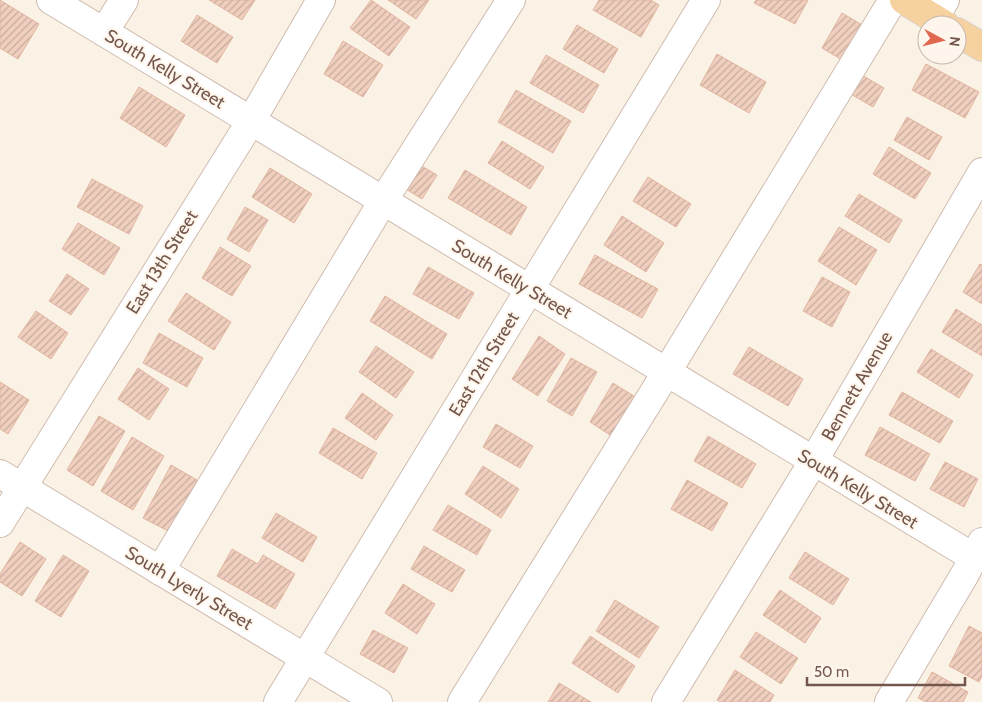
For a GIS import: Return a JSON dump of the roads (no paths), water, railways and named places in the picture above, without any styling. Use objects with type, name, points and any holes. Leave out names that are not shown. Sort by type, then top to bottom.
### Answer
[{"type":"main road","points":[[904,0],[936,15]]},
{"type":"main road","points":[[967,35],[982,46]]},
{"type":"street","name":"South Kelly Street","points":[[51,0],[813,462],[976,564]]},
{"type":"street","points":[[104,32],[124,0]]},
{"type":"street","name":"East 13th Street","points":[[0,523],[10,481],[251,121],[321,0]]},
{"type":"street","points":[[160,571],[383,201],[511,0]]},
{"type":"street","name":"East 12th Street","points":[[278,702],[706,0]]},
{"type":"street","points":[[462,702],[666,373],[893,0]]},
{"type":"street","name":"Bennett Avenue","points":[[666,702],[813,462],[982,172]]},
{"type":"street","name":"South Lyerly Street","points":[[10,481],[378,702]]},
{"type":"street","points":[[889,702],[976,564]]}]
